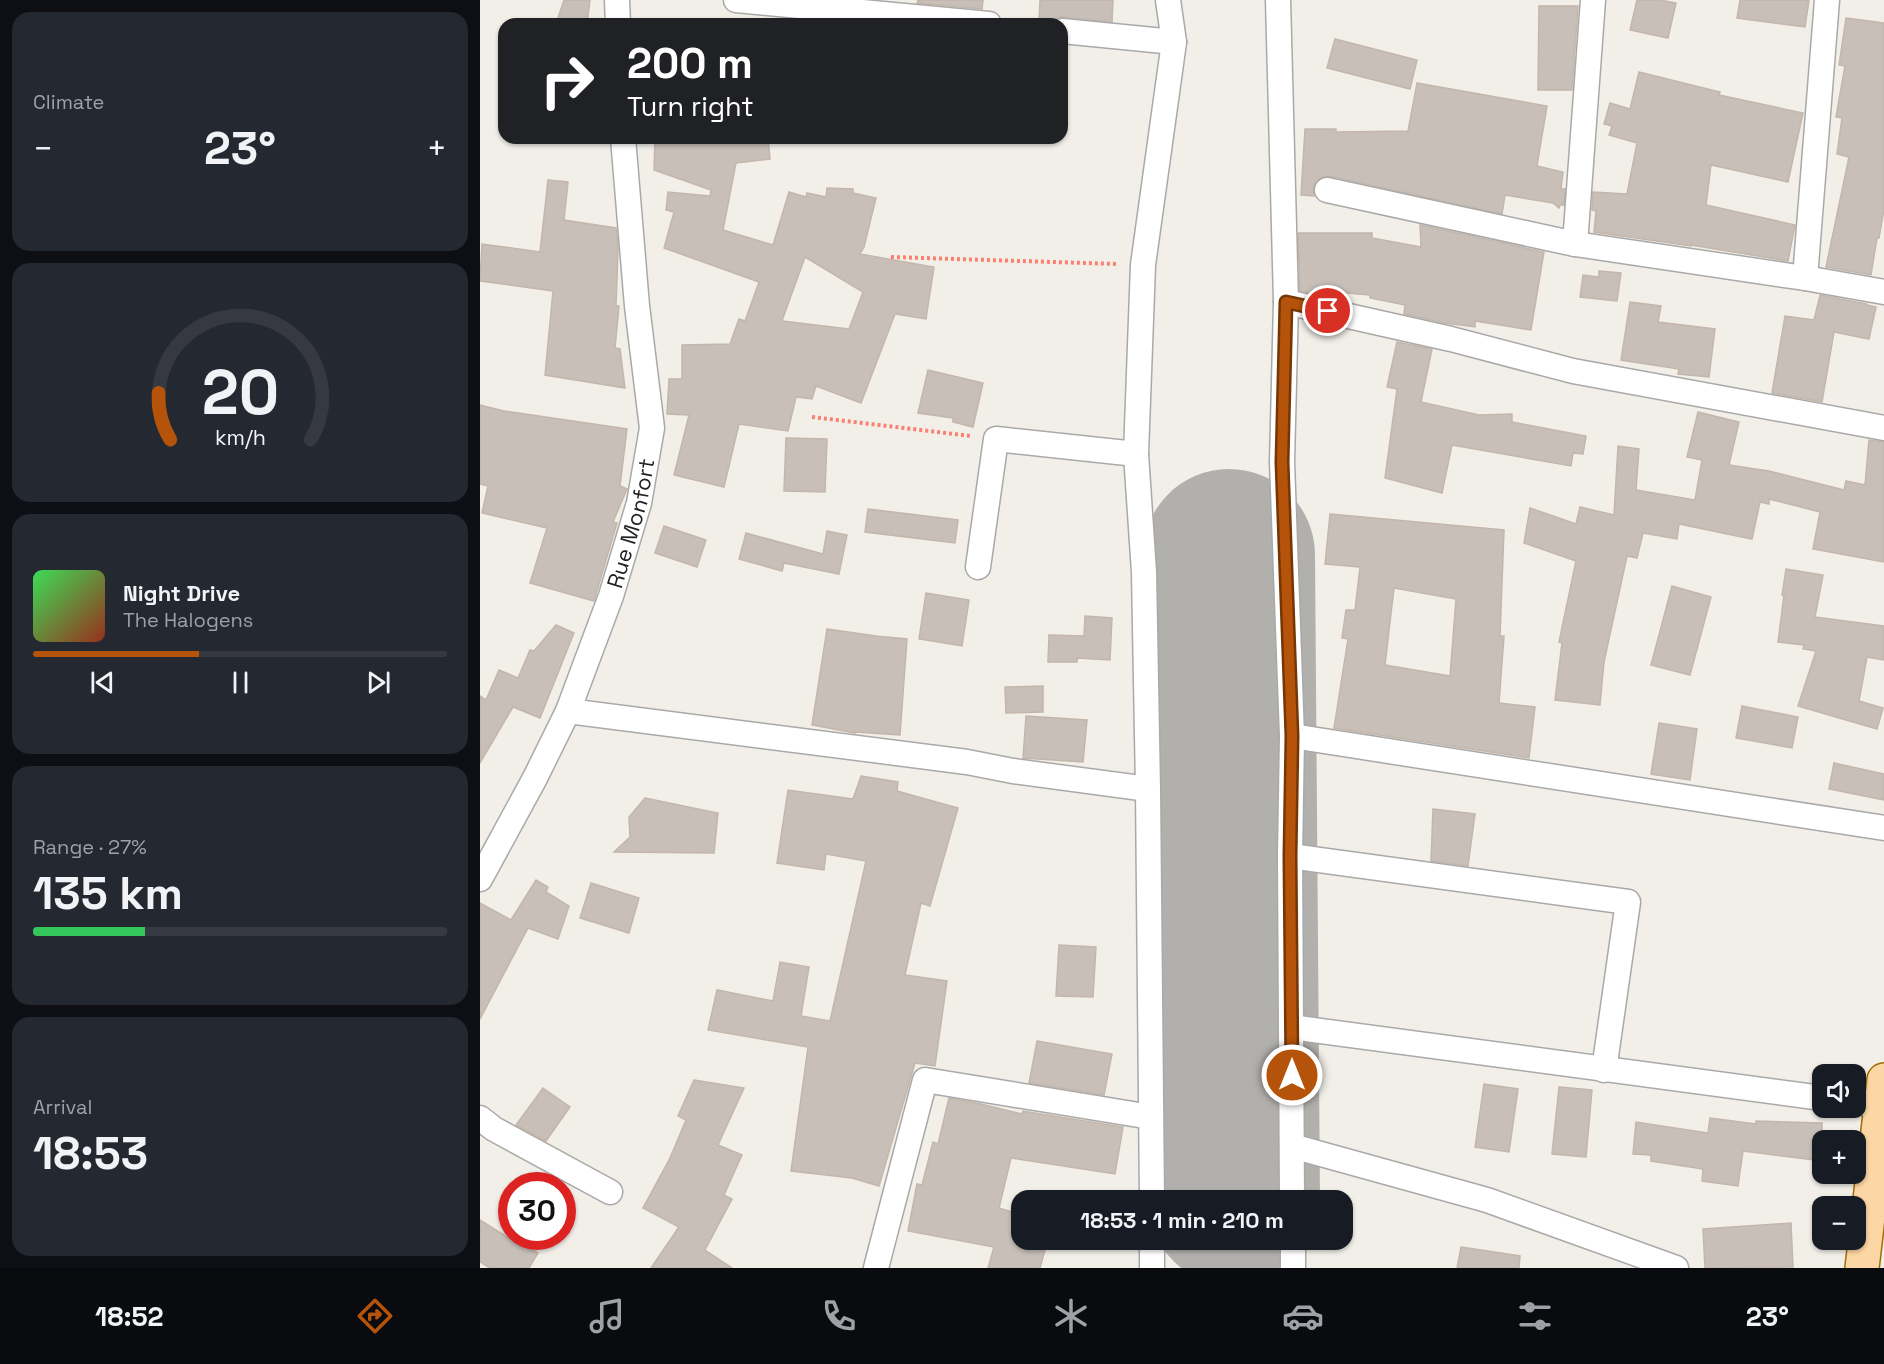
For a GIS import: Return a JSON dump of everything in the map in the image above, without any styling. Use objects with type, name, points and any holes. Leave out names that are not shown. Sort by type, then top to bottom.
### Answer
[{"type":"main road","points":[[1862,1268],[1873,1096]]},
{"type":"street","points":[[617,0],[618,18]]},
{"type":"street","points":[[736,0],[926,18]]},
{"type":"street","points":[[1152,1190],[1144,572],[1136,454],[1143,265],[1174,42],[1168,0]]},
{"type":"street","points":[[1278,0],[1286,302],[1282,462],[1292,736],[1290,856],[1292,1190]]},
{"type":"street","points":[[1575,244],[1593,0]]},
{"type":"street","points":[[1805,278],[1827,0]]},
{"type":"street","points":[[1068,32],[1174,42]]},
{"type":"street","name":"Rue Monfort","points":[[480,879],[535,778],[567,711],[617,576],[639,503],[652,429],[637,306],[624,144]]},
{"type":"street","points":[[1327,190],[1575,244],[1884,292]]},
{"type":"street","points":[[1286,302],[1451,339],[1573,371],[1884,428]]},
{"type":"street","points":[[978,567],[996,439],[1136,454]]},
{"type":"street","points":[[567,711],[968,762],[1013,771],[1148,789]]},
{"type":"street","points":[[1292,736],[1884,828]]},
{"type":"street","points":[[1290,856],[1628,903],[1604,1070]]},
{"type":"street","points":[[1291,1027],[1812,1097]]},
{"type":"street","points":[[876,1268],[925,1080],[1151,1117]]},
{"type":"street","points":[[480,1118],[494,1129],[610,1192]]},
{"type":"street","points":[[1292,1146],[1487,1200],[1676,1268]]},
{"type":"street","points":[[1152,1250],[1152,1268]]},
{"type":"street","points":[[1293,1250],[1293,1268]]},
{"type":"path","points":[[891,257],[1143,265]]},
{"type":"path","points":[[812,417],[996,439]]},
{"type":"building","points":[[564,0],[590,0],[588,18],[558,18]]},
{"type":"building","points":[[918,0],[983,0],[982,9],[917,3]]},
{"type":"building","points":[[1040,0],[1113,0],[1112,22],[1063,17],[1039,18]]},
{"type":"building","points":[[1637,0],[1676,3],[1668,38],[1630,30]]},
{"type":"building","points":[[1740,0],[1809,0],[1805,27],[1737,18]]},
{"type":"building","points":[[1539,6],[1578,6],[1572,90],[1538,90]]},
{"type":"building","points":[[1846,18],[1884,23],[1884,210],[1871,275],[1826,267],[1849,157],[1837,154],[1842,118],[1836,117],[1845,66],[1839,65]]},
{"type":"building","points":[[1335,39],[1417,60],[1410,89],[1327,68]]},
{"type":"building","points":[[1639,72],[1720,92],[1719,95],[1803,113],[1788,182],[1711,165],[1706,205],[1795,225],[1788,261],[1594,232],[1596,211],[1592,210],[1593,192],[1627,194],[1637,143],[1609,135],[1612,126],[1604,124],[1610,103],[1630,109]]},
{"type":"building","points":[[1417,83],[1547,106],[1537,166],[1563,172],[1561,189],[1565,189],[1564,205],[1560,205],[1559,208],[1553,203],[1505,195],[1502,214],[1329,176],[1316,181],[1313,188],[1314,196],[1301,195],[1305,129],[1336,129],[1336,132],[1408,131]]},
{"type":"building","points":[[655,144],[769,144],[770,159],[736,163],[723,230],[773,245],[789,192],[806,197],[807,193],[826,197],[827,188],[853,189],[853,193],[876,198],[864,247],[860,254],[934,267],[926,319],[895,314],[861,403],[816,386],[812,399],[796,397],[788,431],[739,424],[724,487],[674,475],[689,415],[667,414],[669,379],[682,379],[682,345],[730,344],[739,319],[745,321],[759,282],[664,248],[674,212],[666,210],[668,192],[710,196],[711,190],[654,170]],"holes":[[[805,257],[863,292],[849,329],[782,321]]]},
{"type":"building","points":[[548,180],[568,182],[564,220],[616,228],[618,248],[616,306],[619,306],[615,348],[620,349],[625,388],[545,375],[553,291],[480,281],[482,244],[540,252]]},
{"type":"building","points":[[1420,225],[1544,252],[1531,330],[1475,321],[1475,327],[1445,323],[1404,314],[1405,305],[1370,298],[1370,295],[1324,291],[1324,296],[1300,291],[1298,233],[1372,233],[1372,238],[1421,247]]},
{"type":"building","points":[[1599,271],[1621,273],[1617,301],[1580,297],[1583,275],[1599,277]]},
{"type":"building","points":[[1820,295],[1876,307],[1869,339],[1834,332],[1822,402],[1772,393],[1785,316],[1814,320]]},
{"type":"building","points":[[1630,302],[1661,306],[1658,322],[1715,329],[1709,377],[1678,374],[1679,369],[1621,360]]},
{"type":"building","points":[[1397,342],[1432,349],[1421,402],[1479,415],[1512,414],[1512,422],[1586,436],[1583,454],[1573,453],[1571,466],[1452,445],[1442,493],[1385,478],[1397,389],[1387,387]]},
{"type":"building","points":[[928,370],[983,383],[973,427],[953,422],[953,418],[918,413]]},
{"type":"building","points":[[480,405],[504,411],[627,429],[620,486],[627,489],[613,522],[617,523],[594,601],[530,583],[547,528],[482,513],[488,486],[480,484]]},
{"type":"building","points":[[1698,412],[1739,422],[1729,465],[1769,471],[1844,490],[1846,481],[1865,485],[1869,440],[1884,442],[1884,562],[1813,549],[1820,512],[1769,499],[1769,504],[1760,502],[1752,539],[1679,524],[1677,539],[1643,533],[1637,558],[1627,556],[1604,662],[1600,705],[1555,700],[1562,643],[1559,642],[1576,561],[1524,543],[1530,508],[1576,524],[1580,507],[1614,515],[1618,446],[1639,449],[1636,490],[1695,500],[1702,460],[1687,457]]},
{"type":"building","points":[[786,438],[827,439],[825,492],[784,491]]},
{"type":"building","points":[[868,509],[958,520],[955,543],[865,532]]},
{"type":"building","points":[[1330,514],[1504,530],[1500,636],[1504,636],[1499,703],[1535,707],[1529,758],[1334,728],[1348,639],[1342,638],[1346,610],[1355,610],[1360,567],[1325,564]],"holes":[[[1394,588],[1456,599],[1450,676],[1385,665]]]},
{"type":"building","points":[[664,526],[706,540],[697,567],[655,553]]},
{"type":"building","points":[[827,531],[847,535],[839,574],[784,563],[782,571],[739,559],[746,533],[823,554]]},
{"type":"building","points":[[1786,569],[1823,575],[1815,617],[1884,626],[1884,660],[1867,657],[1859,701],[1883,708],[1877,729],[1798,706],[1816,651],[1803,649],[1804,645],[1778,642]]},
{"type":"building","points":[[1672,586],[1711,597],[1690,675],[1651,665]]},
{"type":"building","points":[[926,593],[969,600],[962,646],[919,639]]},
{"type":"building","points":[[1085,616],[1112,618],[1110,660],[1077,658],[1077,662],[1048,662],[1049,635],[1084,636]]},
{"type":"building","points":[[556,625],[574,633],[540,718],[513,707],[480,763],[480,696],[486,700],[499,670],[518,678],[530,650],[534,651]]},
{"type":"building","points":[[827,629],[907,639],[900,735],[855,733],[812,725]]},
{"type":"building","points":[[1043,686],[1043,712],[1006,713],[1005,687]]},
{"type":"building","points":[[1742,706],[1798,717],[1792,748],[1736,738]]},
{"type":"building","points":[[1026,716],[1087,720],[1083,762],[1023,758]]},
{"type":"building","points":[[1659,723],[1697,729],[1690,780],[1651,774]]},
{"type":"building","points":[[1834,763],[1884,774],[1884,800],[1829,789]]},
{"type":"building","points":[[861,776],[898,782],[897,791],[958,808],[930,906],[921,903],[905,975],[947,981],[935,1066],[915,1063],[879,1186],[852,1178],[791,1171],[808,1047],[708,1030],[717,990],[773,1001],[780,962],[809,967],[801,1016],[830,1021],[866,861],[826,854],[824,870],[777,863],[788,790],[853,799]]},
{"type":"building","points":[[645,798],[718,813],[714,853],[614,852],[630,837],[629,817]]},
{"type":"building","points":[[1433,809],[1475,814],[1468,866],[1431,861]]},
{"type":"building","points":[[536,880],[548,887],[546,892],[569,906],[558,939],[528,928],[480,1019],[480,903],[511,920]]},
{"type":"building","points":[[591,883],[639,898],[629,933],[580,918]]},
{"type":"building","points":[[1059,945],[1096,947],[1093,997],[1056,996]]},
{"type":"building","points":[[1037,1041],[1112,1054],[1104,1095],[1029,1083]]},
{"type":"building","points":[[694,1080],[744,1088],[718,1145],[742,1155],[724,1195],[732,1199],[705,1250],[732,1268],[651,1268],[679,1227],[643,1208],[670,1158],[686,1120],[678,1116]]},
{"type":"building","points":[[1484,1084],[1518,1089],[1509,1152],[1475,1147]]},
{"type":"building","points":[[1559,1087],[1592,1090],[1586,1157],[1552,1154]]},
{"type":"building","points":[[543,1088],[570,1107],[546,1141],[516,1125]]},
{"type":"building","points":[[949,1098],[1022,1114],[1023,1111],[1123,1127],[1115,1174],[1011,1158],[999,1208],[1011,1212],[1011,1250],[1045,1250],[1040,1268],[988,1268],[994,1247],[908,1231],[917,1184],[922,1185],[933,1142],[938,1144]]},
{"type":"building","points":[[1710,1118],[1756,1124],[1756,1121],[1822,1123],[1822,1130],[1812,1130],[1812,1160],[1743,1151],[1738,1186],[1702,1181],[1703,1169],[1651,1161],[1651,1155],[1633,1154],[1636,1122],[1708,1133]]},
{"type":"building","points":[[480,1220],[498,1231],[498,1250],[533,1250],[538,1253],[529,1268],[490,1268],[480,1262]]},
{"type":"building","points":[[1791,1223],[1793,1267],[1705,1268],[1703,1229]]},
{"type":"building","points":[[1461,1247],[1520,1256],[1519,1268],[1457,1268]]},
{"type":"runway","points":[[1229,555],[1234,1190]]},
{"type":"route","points":[[1292,1075],[1290,856],[1292,736],[1282,462],[1286,302],[1328,311]]}]
